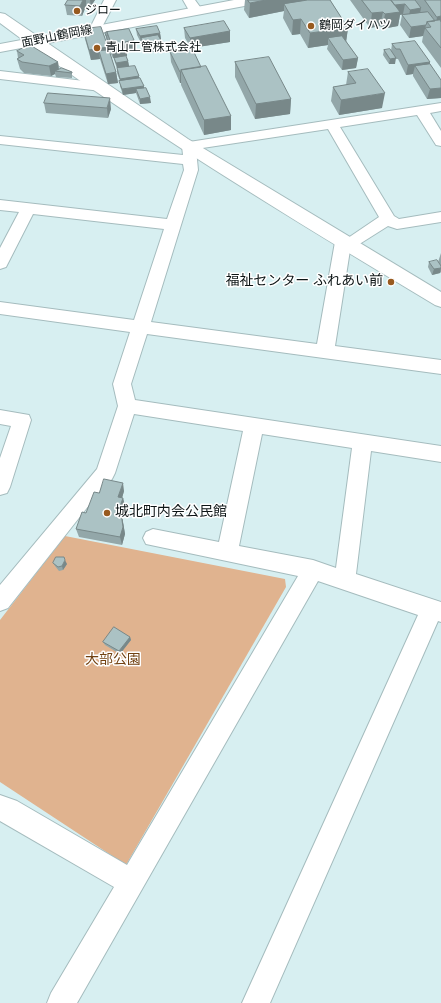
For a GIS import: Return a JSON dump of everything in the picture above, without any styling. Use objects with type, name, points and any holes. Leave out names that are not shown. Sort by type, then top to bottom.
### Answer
[{"type":"street","points":[[95,30],[110,0]]},
{"type":"street","name":"面野山鶴岡線","points":[[0,48],[95,30],[192,5],[255,0]]},
{"type":"street","points":[[0,17],[33,42],[101,87],[190,153],[441,300]]},
{"type":"street","points":[[0,75],[101,87]]},
{"type":"street","points":[[0,140],[190,153],[332,124],[441,107]]},
{"type":"street","points":[[421,110],[441,142]]},
{"type":"street","points":[[332,124],[388,219],[397,224],[441,217]]},
{"type":"street","points":[[0,601],[90,489],[105,473],[128,406],[122,384],[191,170],[190,153]]},
{"type":"street","points":[[0,205],[173,225]]},
{"type":"street","points":[[0,263],[28,208]]},
{"type":"street","points":[[345,243],[388,219]]},
{"type":"street","points":[[325,351],[345,243]]},
{"type":"street","points":[[0,308],[441,366]]},
{"type":"street","points":[[128,406],[441,454]]},
{"type":"street","points":[[0,417],[22,420],[0,487]]},
{"type":"street","points":[[227,552],[254,426]]},
{"type":"street","points":[[345,580],[362,443]]},
{"type":"street","points":[[154,538],[313,570],[437,611],[256,1003]]},
{"type":"street","points":[[61,1003],[130,882],[313,570]]},
{"type":"street","points":[[0,808],[8,810],[130,882]]},
{"type":"green space","name":"大部公園","points":[[65,536],[285,579],[286,587],[126,865],[0,782],[0,620]]},
{"type":"building","points":[[68,0],[83,0],[80,6],[65,5]]},
{"type":"building","points":[[248,0],[266,0],[250,3]]},
{"type":"building","points":[[308,0],[330,0],[348,28],[310,33],[301,19],[293,20],[284,4]]},
{"type":"building","points":[[362,0],[391,0],[400,12],[385,14],[383,12],[372,13]]},
{"type":"building","points":[[391,0],[415,0],[421,8],[410,10],[405,4],[395,5]]},
{"type":"building","points":[[425,0],[441,0],[441,16],[437,17]]},
{"type":"building","points":[[428,12],[435,21],[427,22],[426,25],[411,27],[402,15]]},
{"type":"building","points":[[440,20],[441,48],[425,28],[431,27],[427,22]]},
{"type":"building","points":[[224,21],[230,31],[190,38],[184,28]]},
{"type":"building","points":[[157,26],[160,33],[140,36],[136,29]]},
{"type":"building","points":[[101,27],[108,47],[89,50],[83,29]]},
{"type":"building","points":[[129,29],[134,40],[125,42],[126,45],[112,48],[107,32]]},
{"type":"building","points":[[158,35],[163,44],[146,47],[141,38]]},
{"type":"building","points":[[342,36],[358,58],[343,60],[328,38]]},
{"type":"building","points":[[415,41],[430,62],[408,65],[400,49],[396,49],[392,44]]},
{"type":"building","points":[[30,45],[58,62],[49,66],[22,62],[17,59],[24,55],[17,51]]},
{"type":"building","points":[[192,48],[201,67],[181,70],[180,72],[170,52]]},
{"type":"building","points":[[390,49],[396,58],[390,59],[384,50]]},
{"type":"building","points":[[109,50],[116,72],[106,74],[99,51]]},
{"type":"building","points":[[126,56],[128,61],[116,63],[114,58]]},
{"type":"building","points":[[269,57],[291,99],[256,104],[235,62]]},
{"type":"building","points":[[430,64],[441,80],[441,88],[430,89],[415,66]]},
{"type":"building","points":[[135,66],[139,76],[120,79],[117,68]]},
{"type":"building","points":[[206,66],[231,116],[204,120],[181,70]]},
{"type":"building","points":[[62,68],[72,72],[72,73],[55,71]]},
{"type":"building","points":[[368,69],[385,93],[341,100],[333,87],[356,83],[348,72]]},
{"type":"building","points":[[140,78],[144,86],[122,89],[119,81]]},
{"type":"building","points":[[146,88],[150,97],[140,99],[136,89]]},
{"type":"building","points":[[48,93],[110,98],[107,108],[44,103]]},
{"type":"building","points":[[437,260],[441,268],[434,269],[429,262]]},
{"type":"building","name":"城北町内会公民館","points":[[104,479],[123,483],[118,497],[123,498],[118,512],[121,513],[123,527],[120,537],[76,529],[82,512],[86,513],[94,492],[99,493]]},
{"type":"building","points":[[56,557],[64,557],[65,560],[62,566],[58,567],[53,563]]},
{"type":"building","points":[[114,627],[130,637],[119,651],[103,642]]},
{"type":"place","name":"ジロー","points":[[77,11]]},
{"type":"place","name":"鶴岡ダイハツ","points":[[311,26]]},
{"type":"place","name":"青山工管株式会社","points":[[97,48]]},
{"type":"place","name":"福祉センター ふれあい前","points":[[391,282]]},
{"type":"place","name":"城北町内会公民館","points":[[107,513]]}]
